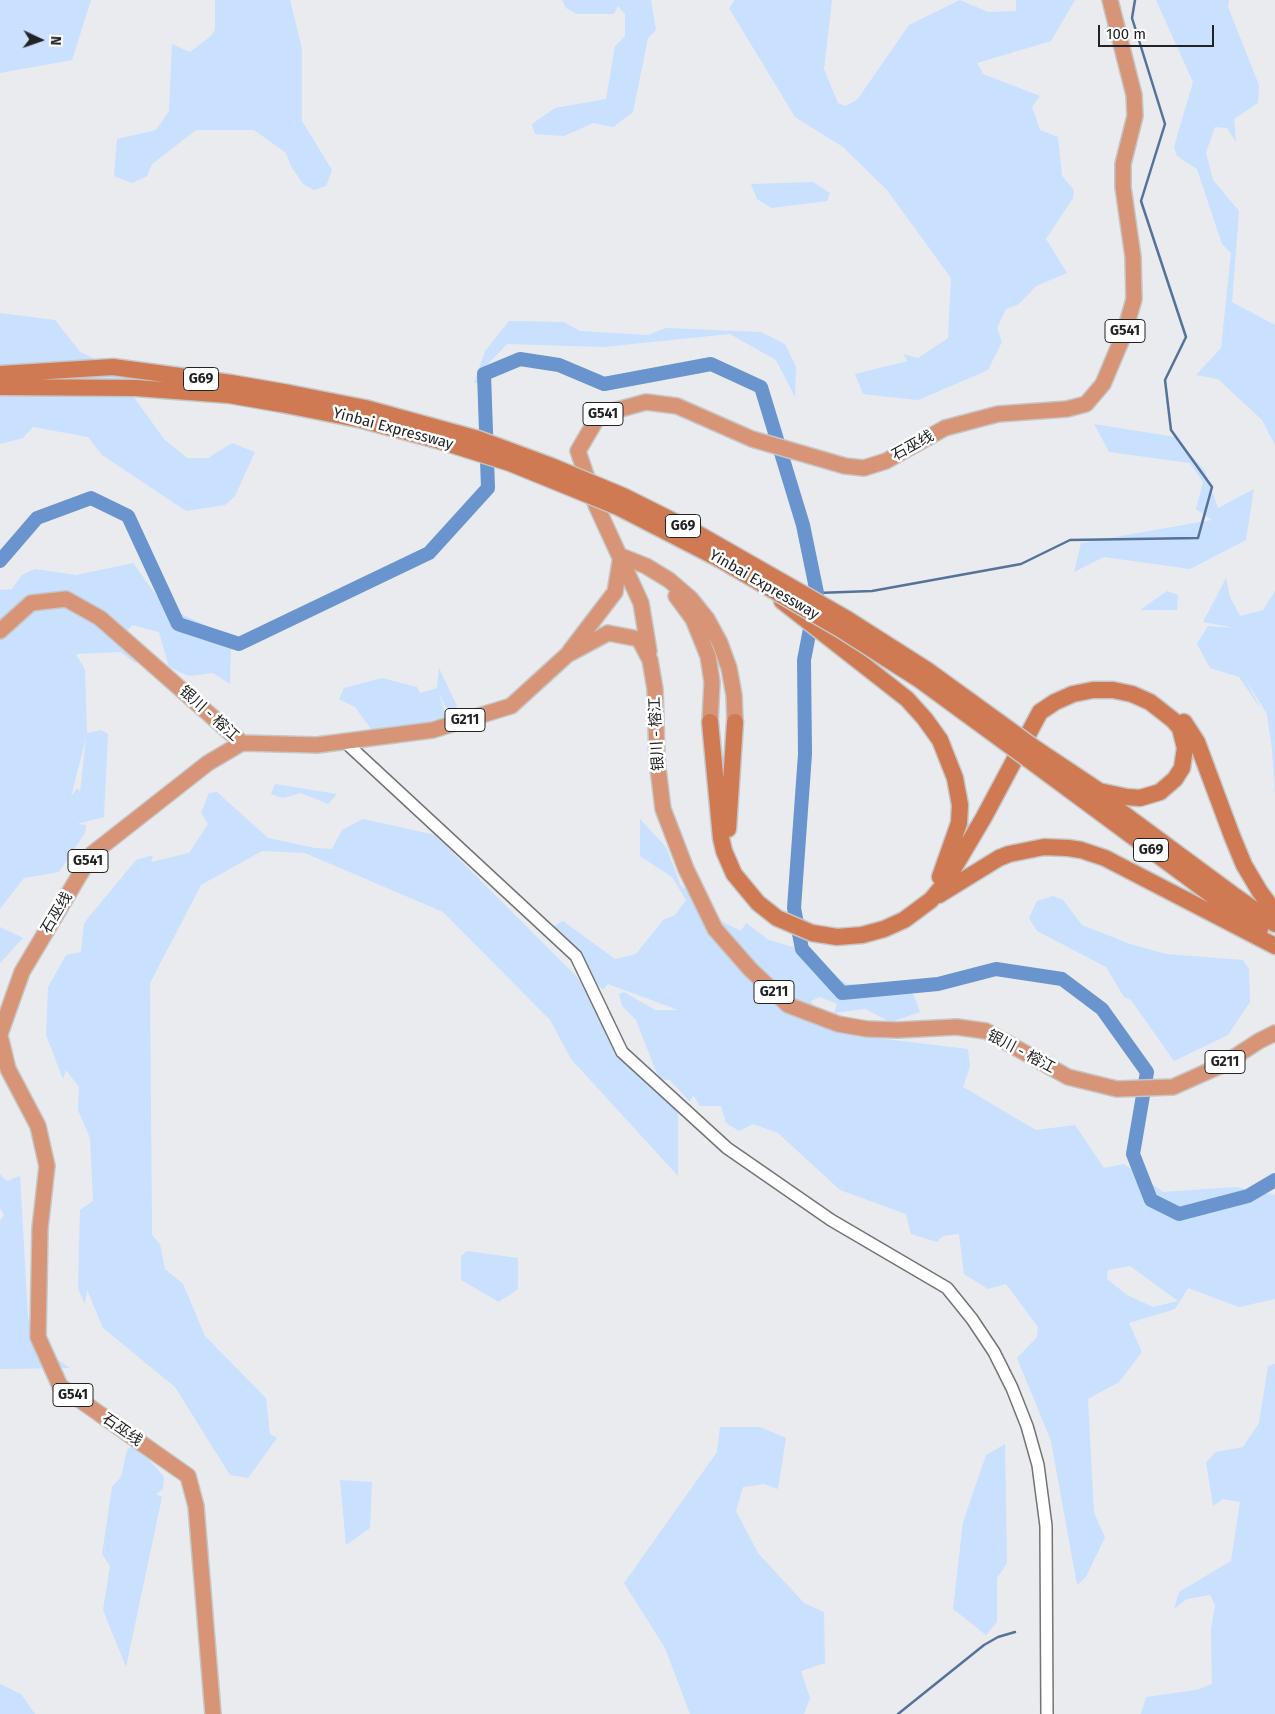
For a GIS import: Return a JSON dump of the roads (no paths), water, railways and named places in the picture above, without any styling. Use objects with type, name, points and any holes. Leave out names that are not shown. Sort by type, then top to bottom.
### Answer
[{"type":"highway","name":"石巫线","points":[[650,660],[641,603],[596,505],[578,451],[599,415],[646,402],[676,406],[752,439],[845,466],[864,468],[886,462],[945,428],[998,414],[1067,409],[1086,404],[1103,384],[1124,334],[1134,300],[1133,257],[1123,187],[1123,164],[1135,116],[1134,95],[1110,0]]},
{"type":"highway","name":"Yinbai Expressway","points":[[0,374],[113,367],[230,383],[285,398],[325,412],[400,429],[510,464],[582,492],[653,524],[798,604],[883,656],[1032,754],[1275,924]]},
{"type":"highway","name":"Yinbai Expressway","points":[[0,387],[136,388],[285,398],[365,408],[478,439],[560,469],[649,509],[727,549],[854,623],[941,680],[1032,754],[1224,904],[1275,939]]},
{"type":"highway","points":[[567,655],[615,592],[621,556]]},
{"type":"highway","points":[[621,556],[646,566],[669,580],[690,598],[707,619],[720,642],[730,668],[734,695],[735,722],[728,837],[735,860],[747,880],[788,924],[812,933],[862,935],[884,929],[904,920],[930,900],[1004,856],[1032,849],[1068,848],[1105,858],[1275,946]]},
{"type":"highway","points":[[621,556],[642,567],[662,581],[679,599],[704,643],[711,669],[713,695],[710,722],[721,838],[724,851],[734,874],[749,894],[758,903],[779,915]]},
{"type":"highway","points":[[754,580],[902,695],[925,719],[940,740],[955,778],[960,805],[959,823],[939,879]]},
{"type":"highway","name":"银川 - 榕江","points":[[0,631],[31,603],[66,600],[100,618],[242,743],[317,745],[433,730],[511,706],[567,655],[608,633],[639,639],[650,660],[655,689],[658,760],[664,809],[686,869],[715,928],[750,969],[788,1005],[838,1024],[867,1029],[898,1030],[957,1026],[986,1031],[1068,1077],[1117,1089],[1173,1087],[1222,1065],[1275,1033]]},
{"type":"highway","points":[[837,933],[892,919],[918,902],[939,879],[977,814],[1034,707],[1071,687],[1092,683],[1113,683],[1134,688],[1162,702],[1192,732],[1237,851],[1252,878],[1275,912]]},
{"type":"highway","points":[[930,900],[945,883],[984,817],[1040,712],[1055,702],[1074,694],[1093,690],[1112,690],[1132,694],[1158,708],[1174,720],[1183,734],[1185,748],[1182,768],[1170,784],[1153,795],[1140,798],[1099,791],[1032,754]]},
{"type":"highway","name":"石巫线","points":[[213,1714],[196,1506],[188,1476],[60,1386],[38,1337],[40,1228],[47,1166],[38,1126],[8,1069],[0,1035],[22,972],[92,854],[208,762],[242,743]]},
{"type":"street","points":[[344,742],[576,956],[622,1052],[727,1148],[831,1220],[947,1288],[972,1318],[994,1352],[1012,1388],[1027,1426],[1038,1465],[1046,1526],[1047,1714]]},
{"type":"waterway","points":[[817,593],[872,591],[1021,564],[1070,540],[1198,538],[1212,487],[1171,430],[1165,380],[1186,337],[1141,201],[1165,124],[1132,18],[1135,0]]},
{"type":"waterway","points":[[0,561],[37,518],[91,498],[128,516],[178,624],[239,644],[429,553],[488,488],[484,374],[520,359],[559,365],[604,384],[711,364],[761,387],[803,525],[817,593],[804,660],[805,754],[794,908],[802,949],[842,993],[938,984],[996,969],[1062,979],[1102,1009],[1147,1072],[1133,1154],[1151,1200],[1179,1214],[1248,1196],[1275,1180]]},
{"type":"waterway","points":[[898,1714],[984,1645],[998,1637],[1015,1632]]}]
